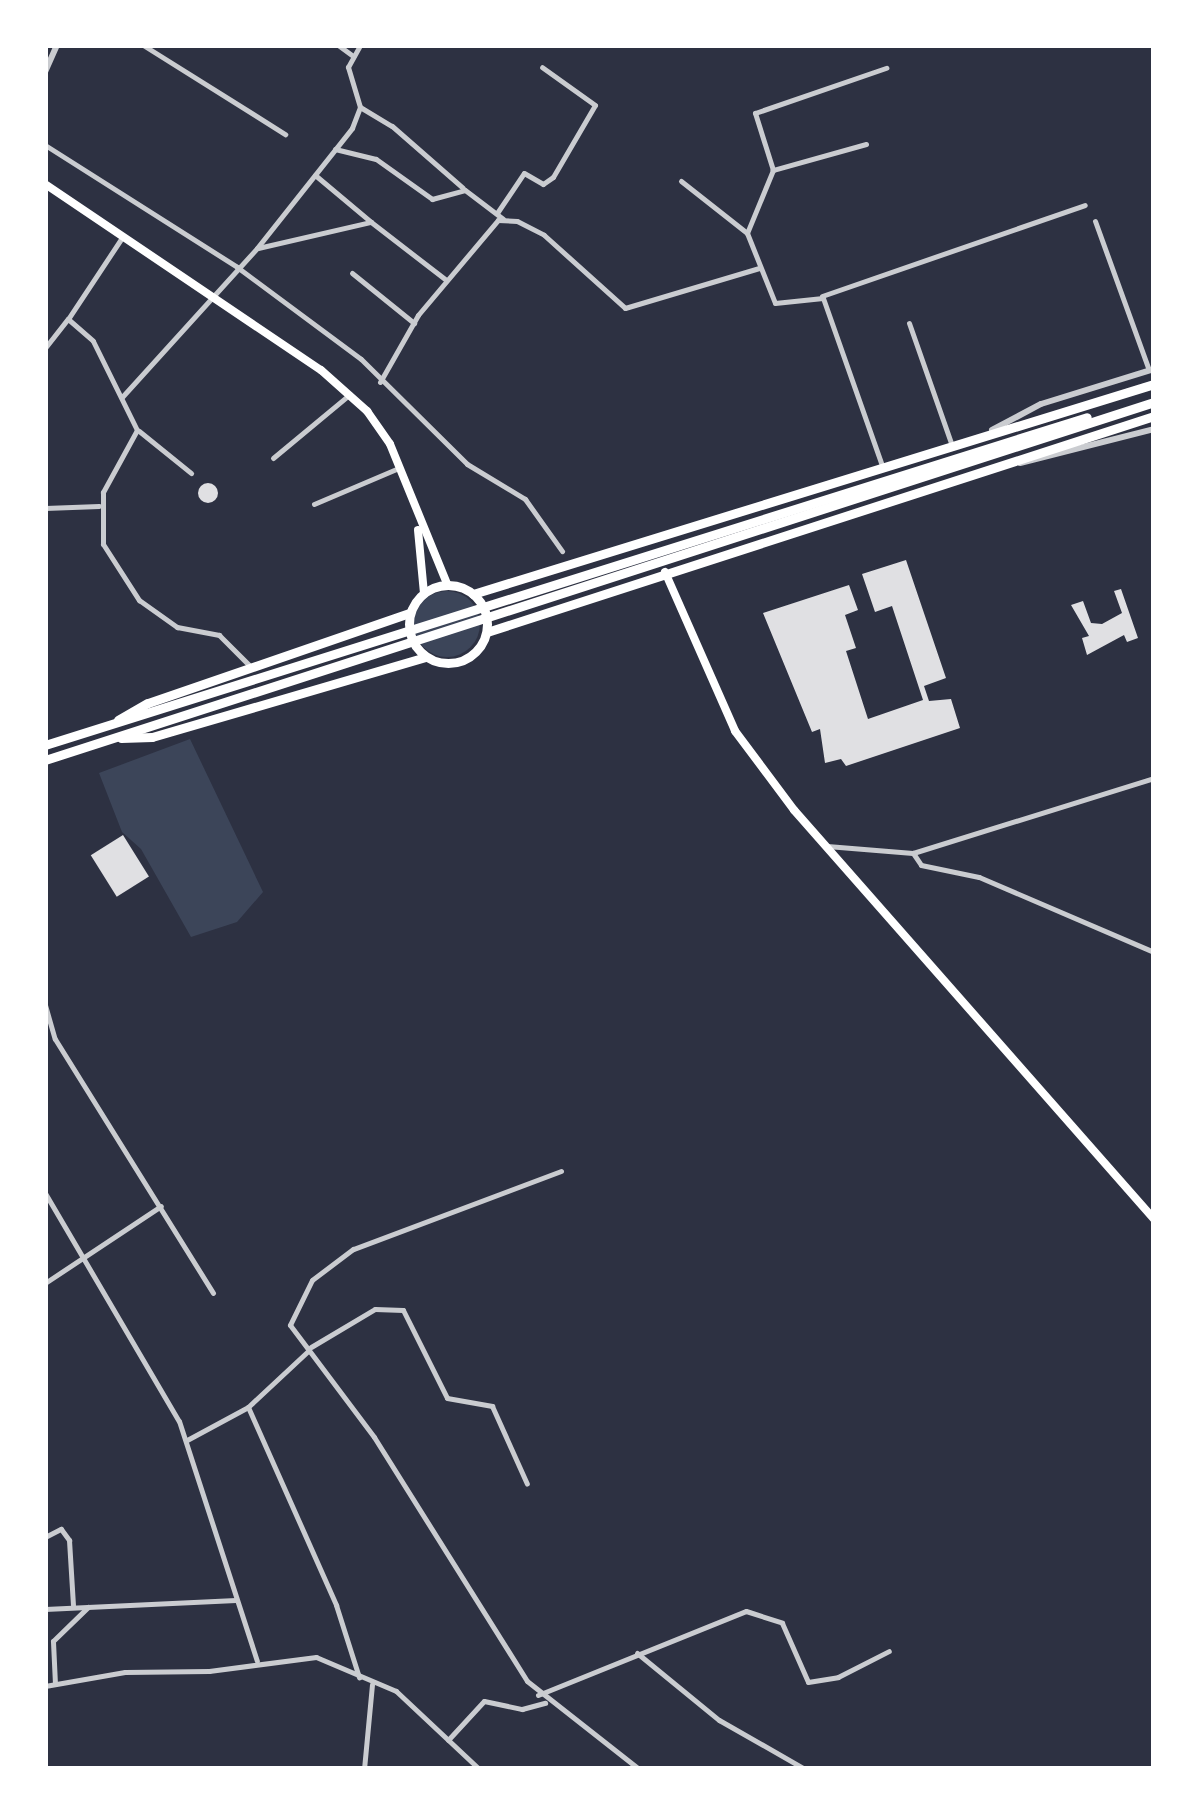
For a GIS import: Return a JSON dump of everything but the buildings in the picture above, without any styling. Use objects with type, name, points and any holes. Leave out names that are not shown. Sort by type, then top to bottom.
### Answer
[{"type":"highway","points":[[473,594],[1154,384]]},
{"type":"highway","points":[[45,745],[1154,399]]},
{"type":"highway","points":[[45,760],[1154,399]]},
{"type":"highway","points":[[119,737],[152,737],[426,657],[462,662],[487,632],[1154,416]]},
{"type":"highway","points":[[426,657],[411,638],[410,613],[424,592],[447,584],[473,594],[486,611],[487,632]]},
{"type":"highway","points":[[112,724],[148,703],[410,613]]},
{"type":"main road","points":[[45,184],[350,394],[378,424],[399,468],[418,525],[447,584]]},
{"type":"main road","points":[[418,525],[424,592]]},
{"type":"main road","points":[[666,572],[735,730],[825,846],[1153,1214]]},
{"type":"street","points":[[45,72],[57,45]]},
{"type":"street","points":[[142,45],[285,134]]},
{"type":"street","points":[[338,45],[353,56]]},
{"type":"street","points":[[360,45],[348,76],[360,107],[392,126],[503,219],[544,235],[625,308],[759,268]]},
{"type":"street","points":[[497,213],[524,174],[543,184],[553,178],[595,105],[542,67]]},
{"type":"street","points":[[746,233],[773,170],[755,113],[886,68]]},
{"type":"street","points":[[122,398],[209,296],[257,248],[335,149],[360,107]]},
{"type":"street","points":[[773,170],[866,144]]},
{"type":"street","points":[[45,145],[237,267],[362,358],[380,382],[467,464],[524,500],[562,551]]},
{"type":"street","points":[[335,149],[376,159],[432,199],[465,190]]},
{"type":"street","points":[[315,175],[446,280]]},
{"type":"street","points":[[681,180],[746,233],[775,302],[822,296],[1086,205]]},
{"type":"street","points":[[380,382],[414,323],[446,280],[503,219]]},
{"type":"street","points":[[978,438],[1041,404],[1152,369],[1095,221]]},
{"type":"street","points":[[257,248],[371,222]]},
{"type":"street","points":[[45,348],[123,236]]},
{"type":"street","points":[[352,273],[414,323]]},
{"type":"street","points":[[822,296],[882,469]]},
{"type":"street","points":[[68,319],[94,341],[137,430],[191,472]]},
{"type":"street","points":[[910,323],[952,446]]},
{"type":"street","points":[[273,458],[350,394]]},
{"type":"street","points":[[988,468],[1062,456],[1154,429]]},
{"type":"street","points":[[137,430],[99,506],[103,544],[139,600],[177,627],[219,635],[252,667]]},
{"type":"street","points":[[314,504],[399,468]]},
{"type":"street","points":[[45,508],[99,506]]},
{"type":"street","points":[[825,846],[913,852],[1154,778]]},
{"type":"street","points":[[913,852],[921,865],[978,878],[1154,952]]},
{"type":"street","points":[[45,1006],[55,1039],[214,1293]]},
{"type":"street","points":[[561,1171],[380,1234],[327,1266],[295,1306],[290,1326],[374,1437],[538,1695],[594,1728],[639,1769]]},
{"type":"street","points":[[45,1193],[187,1440],[203,1512],[257,1661]]},
{"type":"street","points":[[45,1282],[161,1206]]},
{"type":"street","points":[[187,1440],[248,1407],[309,1350],[376,1309],[403,1310],[447,1398],[492,1406],[526,1484]]},
{"type":"street","points":[[248,1407],[336,1606],[359,1677]]},
{"type":"street","points":[[45,1537],[61,1529],[70,1540],[73,1605]]},
{"type":"street","points":[[45,1609],[236,1600]]},
{"type":"street","points":[[55,1684],[54,1642],[90,1605]]},
{"type":"street","points":[[538,1695],[746,1612],[782,1624],[808,1682],[838,1677],[889,1651]]},
{"type":"street","points":[[638,1653],[719,1720],[805,1769]]},
{"type":"street","points":[[45,1686],[316,1657],[396,1691],[479,1769]]},
{"type":"street","points":[[364,1769],[372,1684]]},
{"type":"street","points":[[448,1740],[484,1701],[522,1709],[547,1702]]},
{"type":"shaded area","points":[[447,591],[470,601],[480,624],[470,647],[447,657],[424,647],[414,624],[424,601]]},
{"type":"shaded area","points":[[190,739],[263,892],[237,922],[191,937],[141,849],[122,832],[99,773]]}]
